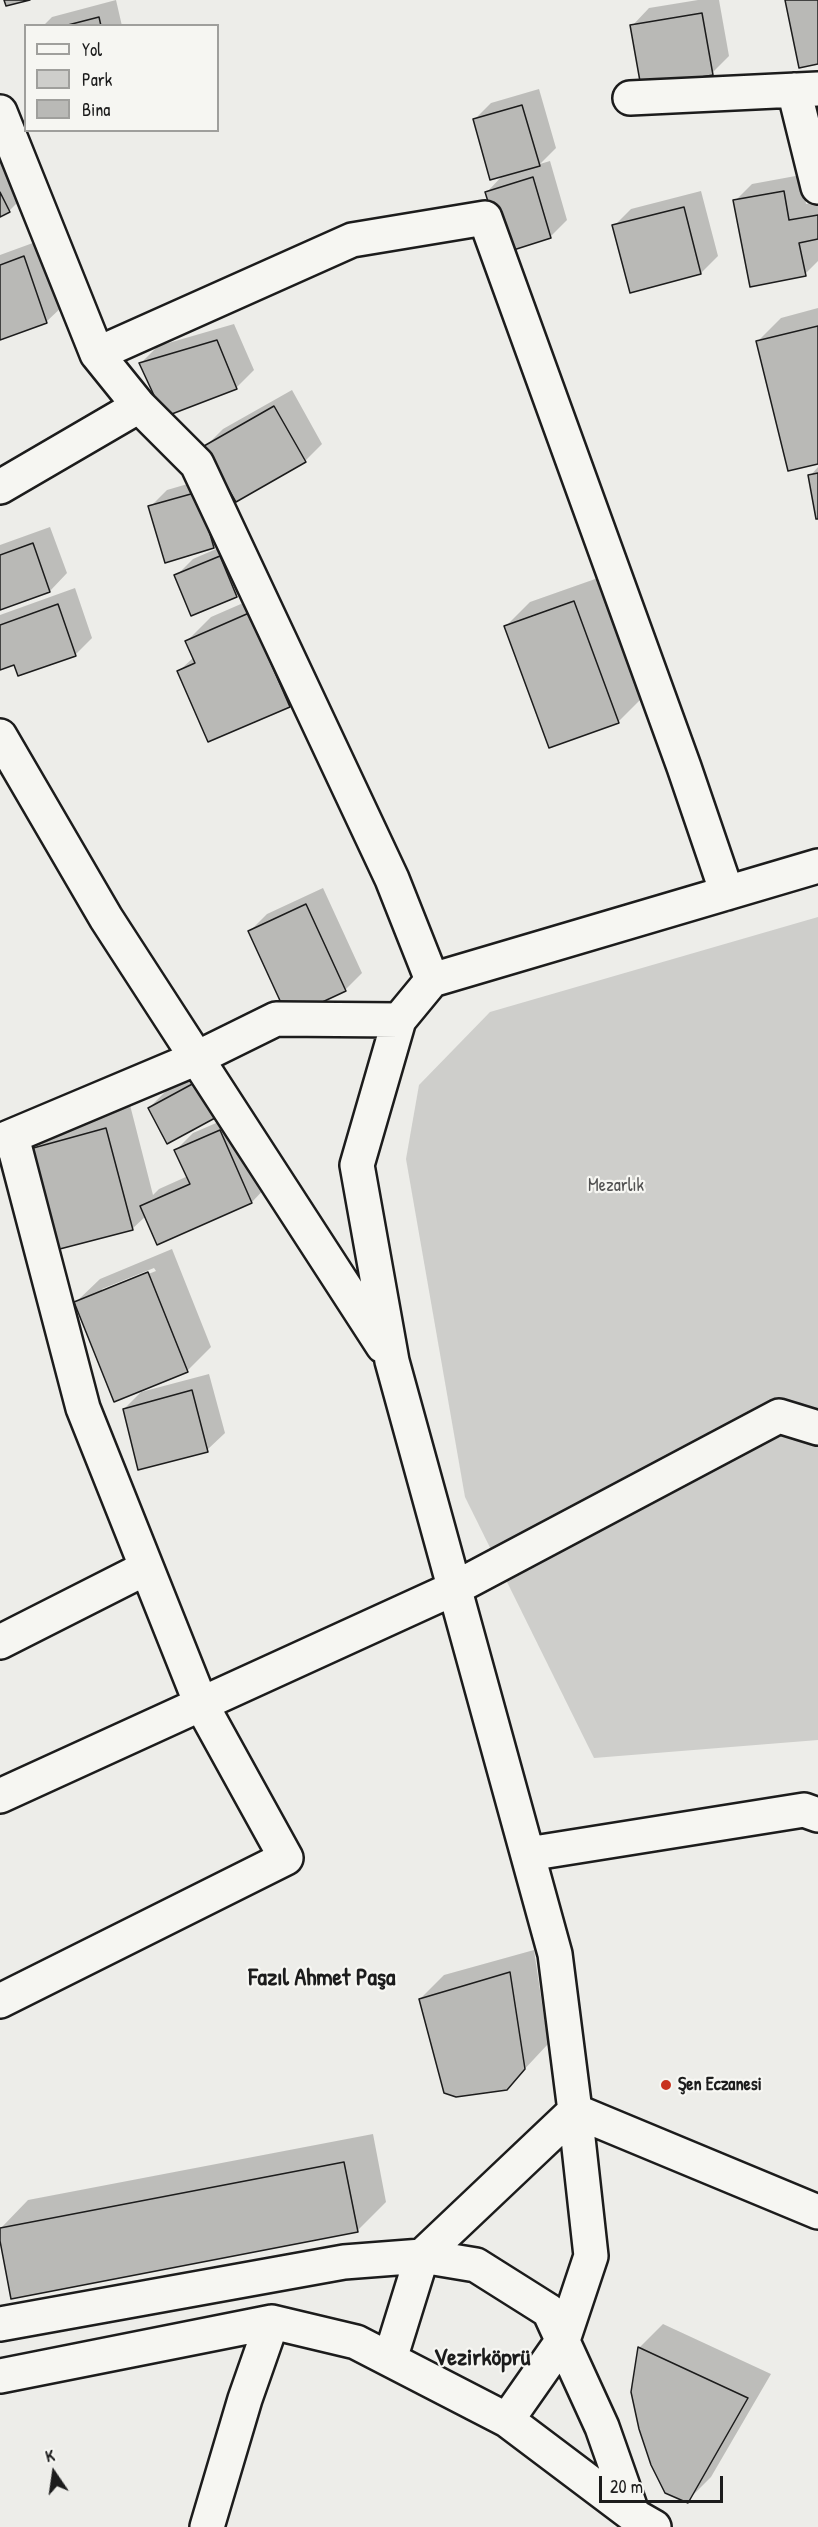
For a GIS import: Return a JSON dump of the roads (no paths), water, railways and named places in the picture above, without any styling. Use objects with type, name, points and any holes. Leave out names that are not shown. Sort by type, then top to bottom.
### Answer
[{"type":"street","points":[[630,98],[806,89],[818,187]]},
{"type":"street","points":[[0,112],[97,354],[139,406],[196,464],[392,879],[432,980]]},
{"type":"street","points":[[97,354],[352,240],[485,218],[684,767],[727,893]]},
{"type":"street","points":[[0,486],[139,406]]},
{"type":"street","points":[[0,736],[106,918],[392,1360]]},
{"type":"street","points":[[507,2420],[563,2340],[591,2256],[575,2111],[555,1954],[392,1360],[357,1165],[399,1020],[432,980],[818,866]]},
{"type":"street","points":[[0,2001],[286,1858],[201,1704],[83,1408],[6,1139],[197,1058],[276,1019],[399,1020]]},
{"type":"street","points":[[0,1796],[454,1588],[779,1416],[818,1428]]},
{"type":"street","points":[[0,1642],[146,1568]]},
{"type":"street","points":[[528,1854],[804,1810],[818,1815]]},
{"type":"street","points":[[575,2111],[818,2212]]},
{"type":"street","points":[[390,2359],[422,2256],[575,2111]]},
{"type":"street","points":[[0,2324],[344,2262],[422,2256],[476,2265],[549,2311],[602,2427],[637,2523]]},
{"type":"street","points":[[0,2376],[272,2322],[356,2342],[507,2420],[637,2523]]},
{"type":"street","points":[[207,2527],[245,2399],[272,2322]]},
{"type":"place","name":"Şen Eczanesi","points":[[666,2085]]},
{"type":"district","name":"Fazıl Ahmet Paşa","points":[[322,1979]]},
{"type":"district","name":"Vezirköprü","points":[[482,2359]]},
{"type":"park label","name":"Mezarlık","points":[[616,1186]]}]
